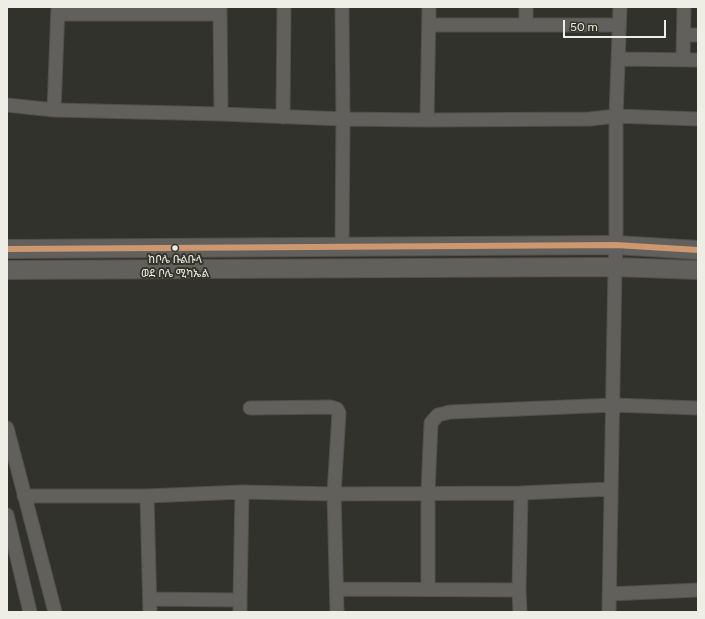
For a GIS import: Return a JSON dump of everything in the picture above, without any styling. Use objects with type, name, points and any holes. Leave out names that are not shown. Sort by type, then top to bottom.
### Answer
[{"type":"main road","points":[[7,249],[616,246],[698,250]]},
{"type":"main road","points":[[7,270],[615,267],[698,270]]},
{"type":"street","points":[[283,117],[284,7]]},
{"type":"street","points":[[342,7],[342,247]]},
{"type":"street","points":[[426,120],[429,7]]},
{"type":"street","points":[[526,7],[526,25]]},
{"type":"street","points":[[609,612],[616,246],[616,116],[620,7]]},
{"type":"street","points":[[683,59],[684,7]]},
{"type":"street","points":[[54,110],[58,11],[220,11],[221,114]]},
{"type":"street","points":[[428,25],[619,25]]},
{"type":"street","points":[[684,35],[698,35]]},
{"type":"street","points":[[618,59],[698,60]]},
{"type":"street","points":[[7,105],[54,110],[221,114],[343,119],[590,119],[616,116],[698,119]]},
{"type":"street","points":[[428,590],[428,492],[431,423],[438,415],[450,412],[613,405],[698,408]]},
{"type":"street","points":[[250,408],[330,407],[337,409],[339,413],[334,494],[337,612]]},
{"type":"street","points":[[7,428],[55,612]]},
{"type":"street","points":[[24,496],[147,496],[242,492],[334,494],[428,492],[522,493],[612,489]]},
{"type":"street","points":[[147,496],[150,606],[240,606],[242,492]]},
{"type":"street","points":[[520,612],[519,590],[522,493]]},
{"type":"street","points":[[7,515],[30,612]]},
{"type":"street","points":[[337,589],[519,590]]},
{"type":"street","points":[[609,594],[698,590]]},
{"type":"transit line","points":[[7,249],[616,245],[698,250]]},
{"type":"place","name":"ከቦሌ ቡልቡላ ወደ ቦሌ ሚካኤል","points":[[175,248]]}]
